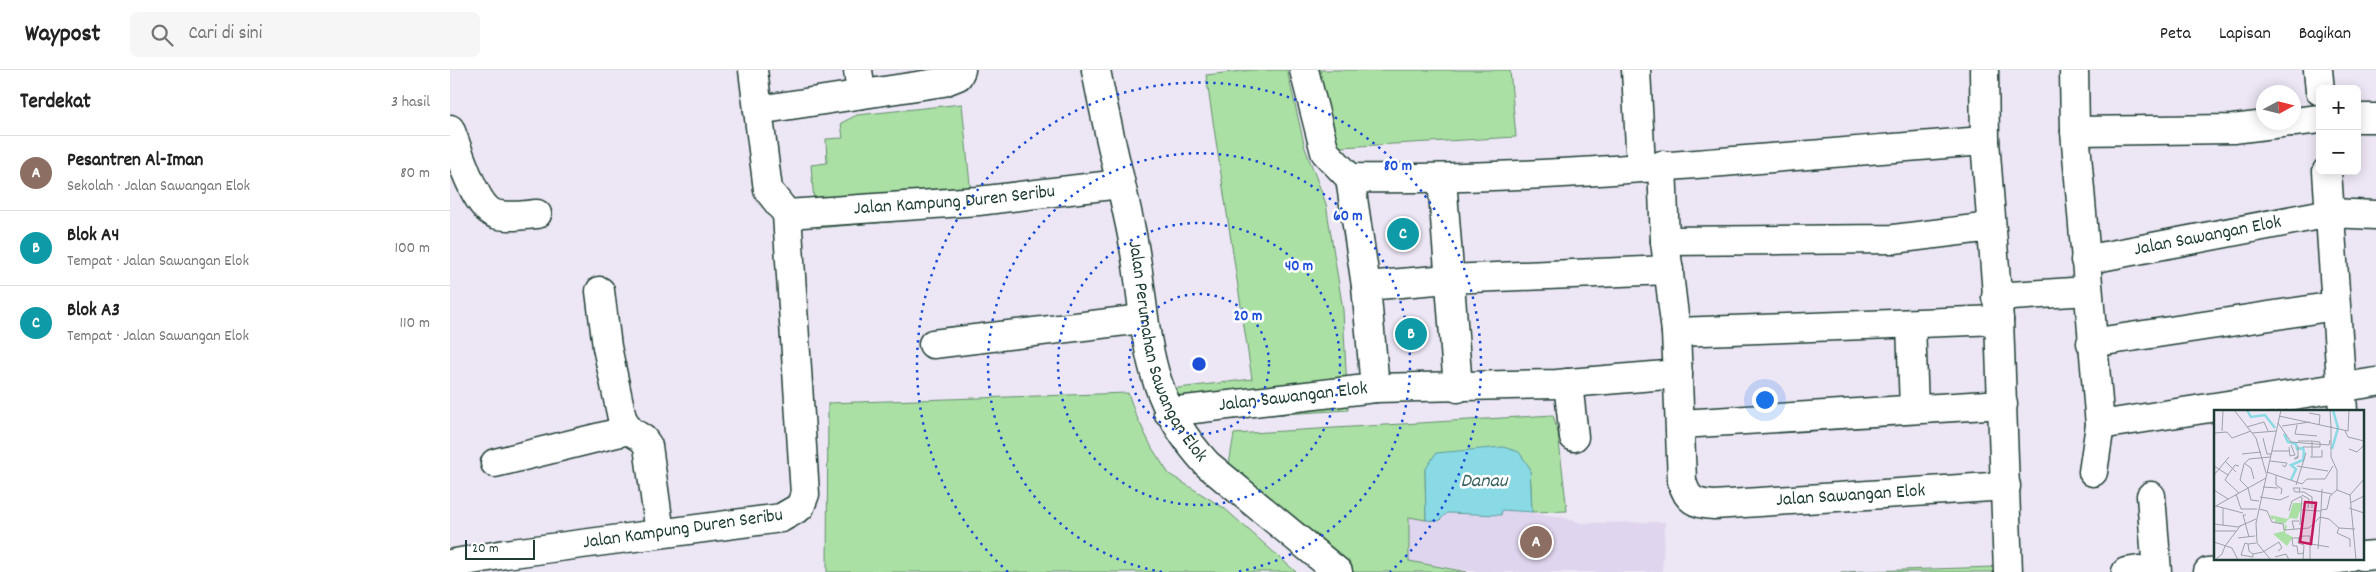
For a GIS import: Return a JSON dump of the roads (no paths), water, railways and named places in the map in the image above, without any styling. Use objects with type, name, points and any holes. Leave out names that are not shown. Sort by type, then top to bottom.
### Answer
[{"type":"street","points":[[753,70],[768,190],[787,214]]},
{"type":"street","points":[[758,110],[860,82],[943,82],[958,76],[961,70]]},
{"type":"street","name":"Jalan Perumahan Sawangan Elok","points":[[1096,70],[1131,231],[1142,319],[1156,380],[1168,412],[1190,446],[1207,464],[1338,572]]},
{"type":"street","points":[[1304,70],[1325,152],[1350,178],[1442,179],[1652,166],[1985,141]]},
{"type":"street","name":"Jalan Sawangan Elok","points":[[1636,70],[1665,242],[1676,332],[1682,481],[1688,498],[1701,504],[1714,505],[2006,486]]},
{"type":"street","points":[[1984,70],[1985,141],[1998,308],[2003,404],[2008,572]]},
{"type":"street","points":[[2074,70],[2074,131],[2091,342],[2100,425],[2093,472]]},
{"type":"street","points":[[2318,70],[2319,85]]},
{"type":"street","points":[[2361,118],[2376,118]]},
{"type":"street","points":[[2301,121],[2316,119]]},
{"type":"street","points":[[2074,131],[2233,129],[2256,126]]},
{"type":"street","points":[[450,128],[474,188],[484,206],[493,213],[510,216],[537,214]]},
{"type":"street","points":[[2327,175],[2342,399]]},
{"type":"street","name":"Jalan Sawangan Elok","points":[[1168,412],[1375,388],[1366,286],[1350,178]]},
{"type":"street","points":[[1442,179],[1448,279],[1458,388]]},
{"type":"street","name":"Jalan Kampung Duren Seribu","points":[[450,564],[660,533],[781,518],[800,507],[805,494],[787,214],[978,201],[1120,184]]},
{"type":"street","name":"Jalan Sawangan Elok","points":[[2085,260],[2330,213],[2376,215]]},
{"type":"street","points":[[1665,242],[1894,239],[1992,227]]},
{"type":"street","points":[[1366,286],[1448,279],[1668,270]]},
{"type":"street","points":[[600,291],[607,347],[622,418],[629,430],[643,439],[648,446],[660,533]]},
{"type":"street","points":[[1676,332],[1911,324],[2088,291]]},
{"type":"street","points":[[2091,342],[2335,306]]},
{"type":"street","points":[[932,344],[1142,319]]},
{"type":"street","points":[[1911,324],[1914,410]]},
{"type":"street","points":[[1375,388],[1458,388],[1568,383],[1678,374]]},
{"type":"street","points":[[2240,410],[2342,399],[2376,382]]},
{"type":"street","points":[[1568,383],[1574,437]]},
{"type":"street","points":[[1681,424],[2003,404]]},
{"type":"street","points":[[2100,425],[2214,413]]},
{"type":"street","points":[[495,463],[629,430]]},
{"type":"street","points":[[2151,496],[2157,572]]},
{"type":"street","points":[[2208,572],[2266,563],[2315,560]]},
{"type":"street","points":[[2126,572],[2139,570],[2147,572]]},
{"type":"water","name":"Danau","points":[[1503,447],[1519,452],[1530,468],[1532,512],[1502,510],[1501,515],[1447,513],[1439,521],[1426,520],[1425,470],[1436,453]]},
{"type":"place","name":"Blok A3","points":[[1403,234]]},
{"type":"place","name":"Blok A4","points":[[1411,334]]},
{"type":"place","name":"Pesantren Al-Iman","points":[[1536,542]]}]
